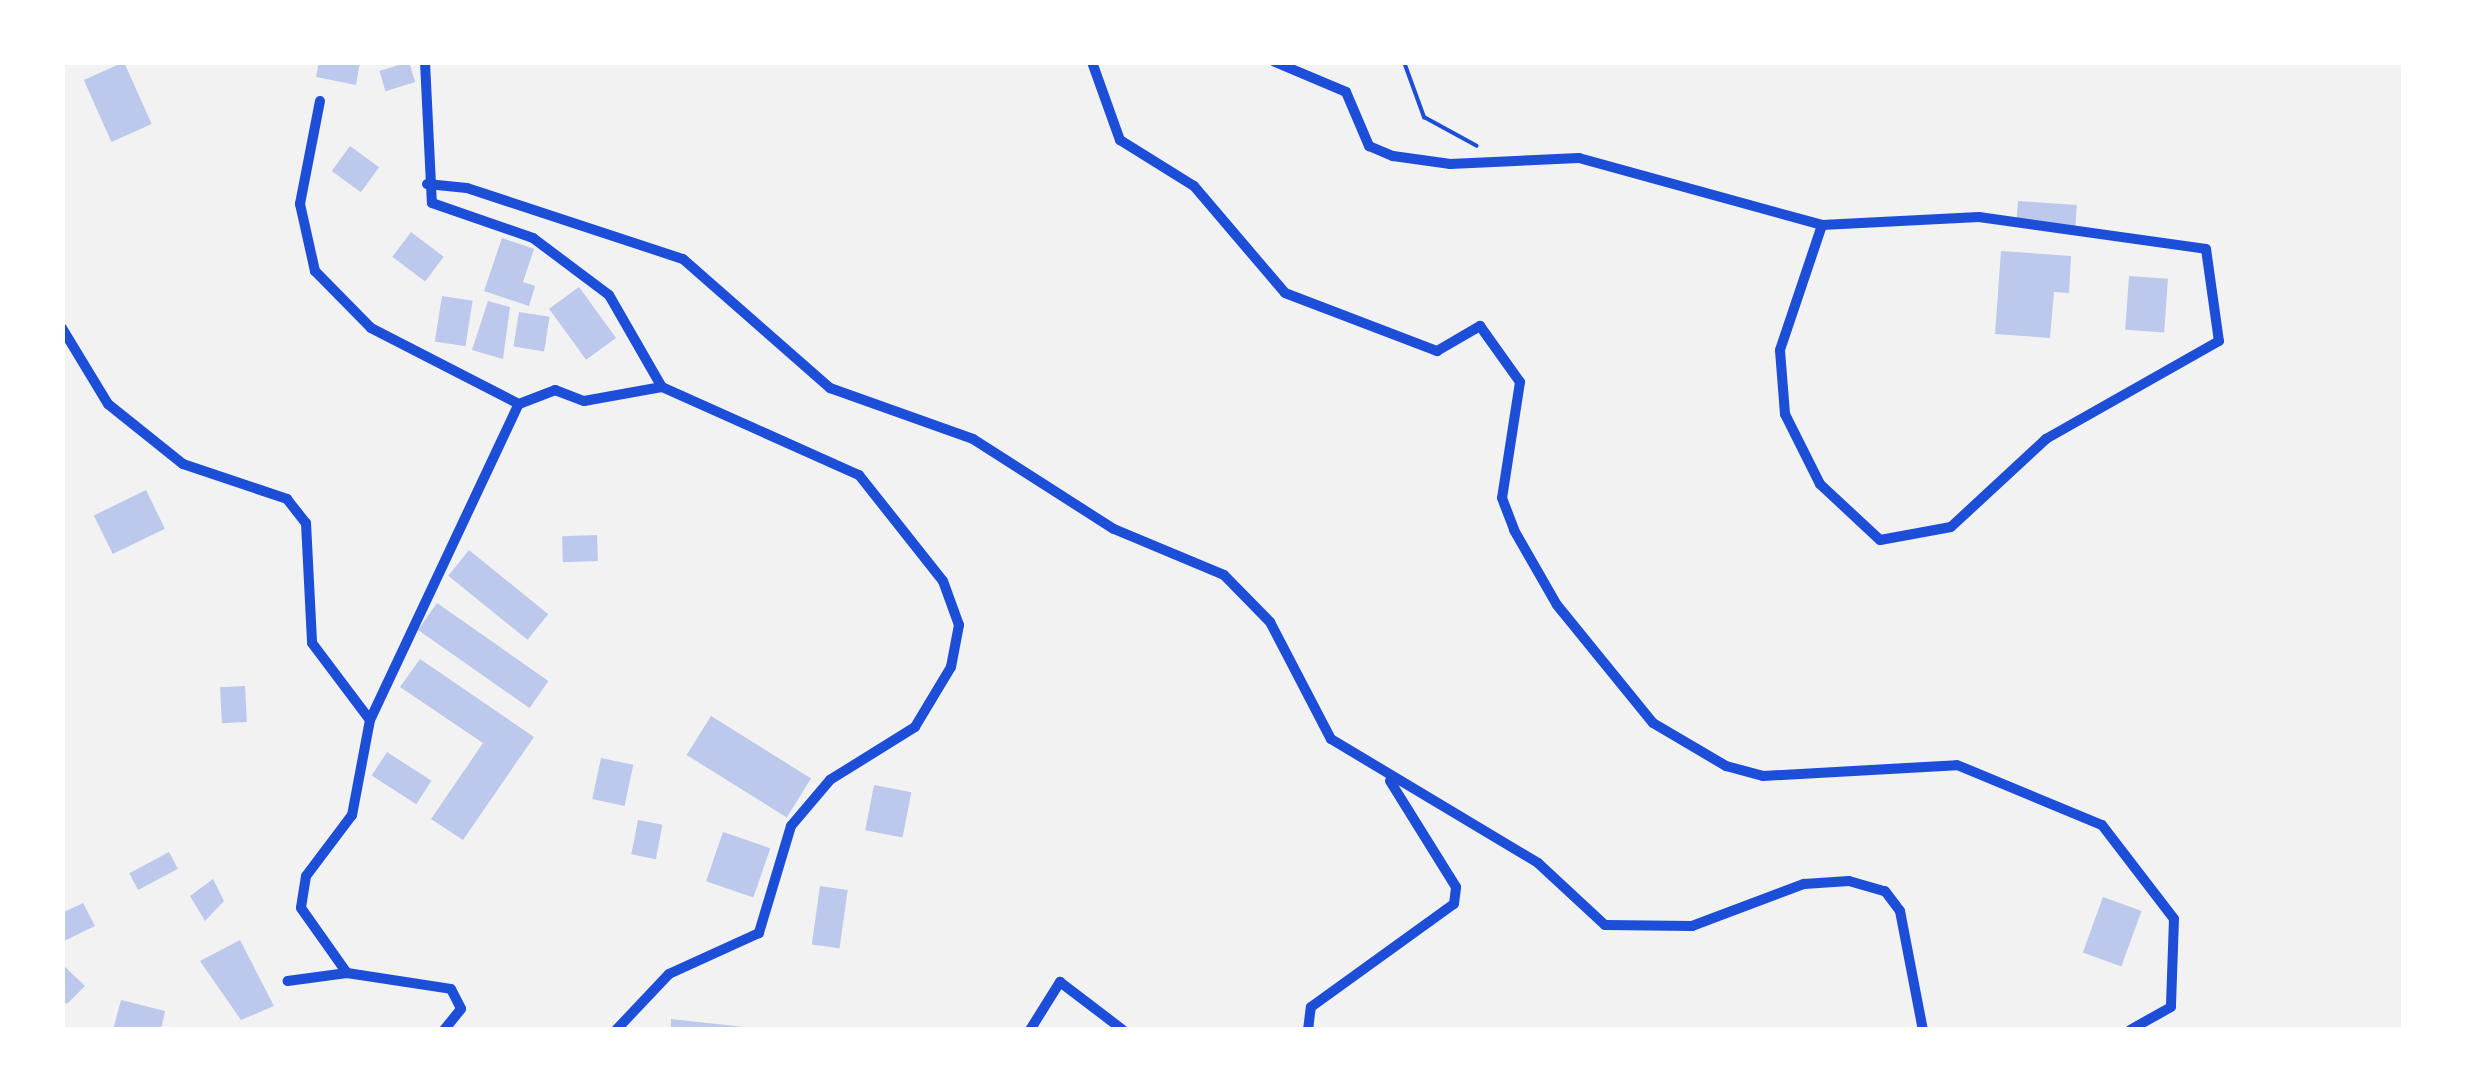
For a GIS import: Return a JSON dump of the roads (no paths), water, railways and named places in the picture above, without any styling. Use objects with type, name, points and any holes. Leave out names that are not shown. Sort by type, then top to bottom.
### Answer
[{"type":"street","points":[[425,62],[427,184],[446,212],[533,238],[608,295],[662,387]]},
{"type":"street","points":[[1092,62],[1120,140],[1194,186],[1285,292],[1438,351],[1480,326],[1520,382],[1502,498],[1514,530],[1557,605],[1653,723],[1726,766],[1763,776],[1956,765],[2102,825],[2174,920],[2172,1007],[2130,1030]]},
{"type":"street","points":[[1275,62],[1346,92],[1369,146],[1393,156],[1632,166],[1822,225],[1979,217],[2206,249],[2219,340],[2046,439],[1951,527],[1880,540],[1820,484],[1786,414],[1780,350],[1822,225]]},
{"type":"street","points":[[320,101],[300,204],[315,271],[371,328],[519,404]]},
{"type":"street","points":[[427,184],[467,188],[683,260],[830,388],[973,439],[1114,529],[1224,575],[1270,622],[1331,739],[1389,780],[1538,863],[1604,925],[1692,926],[1804,884],[1848,881],[1886,891],[1900,911],[1923,1030]]},
{"type":"street","points":[[62,328],[108,404],[183,464],[287,498],[306,523],[312,642],[370,720]]},
{"type":"street","points":[[347,972],[301,908],[306,876],[352,816],[370,720],[519,404],[556,390],[584,401],[662,387],[860,475],[943,581],[959,625],[951,667],[915,727],[830,780],[791,826],[759,933],[669,974],[616,1030]]},
{"type":"street","points":[[1308,1030],[1311,1007],[1454,904],[1456,887],[1389,780]]},
{"type":"street","points":[[288,982],[347,972],[451,989],[461,1009],[444,1030]]},
{"type":"street","points":[[1030,1030],[1060,982],[1123,1030]]}]
